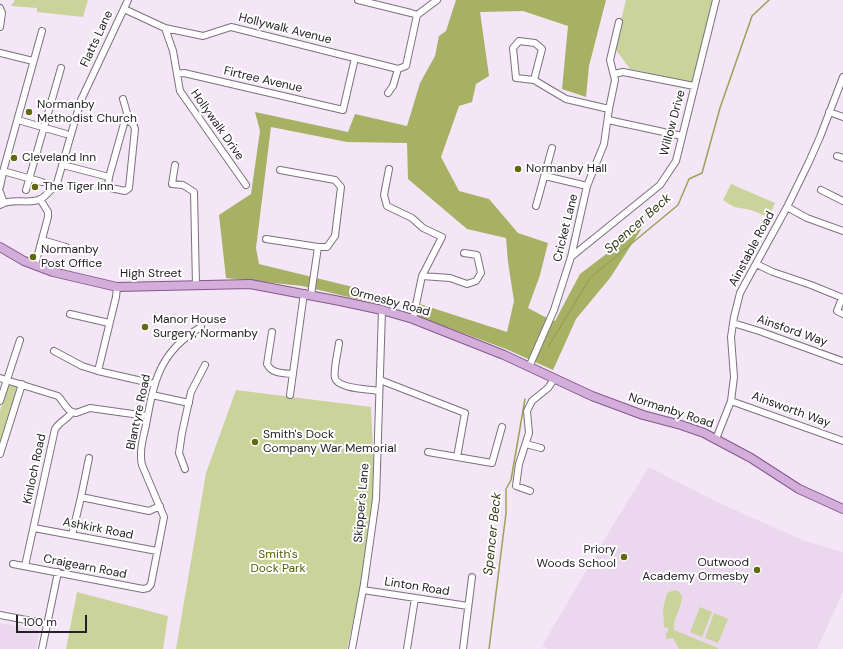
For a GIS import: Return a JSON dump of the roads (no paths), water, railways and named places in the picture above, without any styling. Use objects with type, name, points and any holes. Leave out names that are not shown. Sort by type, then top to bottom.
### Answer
[{"type":"main road","name":"High Street","points":[[0,247],[35,266],[92,282],[117,287],[238,284]]},
{"type":"main road","name":"Ormesby Road","points":[[238,284],[264,286],[382,310],[413,319],[528,366]]},
{"type":"main road","name":"Normanby Road","points":[[528,366],[592,396],[643,415],[687,427],[716,439],[751,458],[799,489],[843,509]]},
{"type":"street","name":"Flatts Lane","points":[[40,199],[49,193],[57,183],[81,100],[128,0]]},
{"type":"street","points":[[358,0],[417,15]]},
{"type":"street","points":[[387,7],[389,0]]},
{"type":"street","points":[[388,93],[393,86],[398,69],[406,66],[417,15],[436,0]]},
{"type":"street","name":"Willow Drive","points":[[571,257],[660,185],[676,161],[716,0]]},
{"type":"street","points":[[0,8],[2,13],[0,27]]},
{"type":"street","name":"Hollywalk Avenue","points":[[124,9],[165,28],[204,36],[231,27],[398,69]]},
{"type":"street","name":"Cricket Lane","points":[[528,366],[554,310],[571,257],[587,186],[604,144],[615,80],[610,60],[619,22]]},
{"type":"street","name":"Hollywalk Drive","points":[[165,28],[173,51],[180,91],[246,185]]},
{"type":"street","points":[[0,187],[3,171],[42,31]]},
{"type":"street","points":[[534,80],[542,49],[535,43],[519,41],[513,48],[516,78],[534,80],[566,99],[609,108]]},
{"type":"street","points":[[0,53],[33,61]]},
{"type":"street","name":"Firtree Avenue","points":[[176,74],[184,73],[343,110],[355,58]]},
{"type":"street","points":[[26,190],[61,68]]},
{"type":"street","points":[[614,74],[623,72],[694,86]]},
{"type":"street","name":"Ainstable Road","points":[[716,439],[731,400],[734,377],[731,337],[740,293],[788,207],[820,137],[843,78]]},
{"type":"street","points":[[123,99],[127,113],[125,120],[109,177],[108,186],[125,191],[129,188],[136,129],[131,122],[125,120]]},
{"type":"street","points":[[829,112],[843,117]]},
{"type":"street","points":[[18,120],[66,134]]},
{"type":"street","points":[[608,120],[682,136]]},
{"type":"street","points":[[536,206],[552,148]]},
{"type":"street","points":[[63,164],[109,177]]},
{"type":"street","points":[[175,165],[172,184],[183,185],[194,192],[196,286]]},
{"type":"street","points":[[389,169],[384,195],[388,206],[412,218],[423,228],[442,237],[422,276],[413,319]]},
{"type":"street","points":[[266,239],[327,247],[335,236],[341,187],[335,180],[280,170]]},
{"type":"street","points":[[3,171],[42,182]]},
{"type":"street","points":[[545,176],[587,186]]},
{"type":"street","points":[[821,190],[843,202]]},
{"type":"street","points":[[0,192],[2,204],[12,201],[34,201],[40,199],[48,212],[35,266]]},
{"type":"street","points":[[788,207],[807,218],[842,229]]},
{"type":"street","points":[[42,240],[66,247]]},
{"type":"street","points":[[290,395],[307,294],[318,247]]},
{"type":"street","points":[[422,276],[450,278],[467,284],[476,280],[481,273],[477,255],[464,252]]},
{"type":"street","points":[[756,264],[773,272],[843,298],[837,311],[843,314]]},
{"type":"street","points":[[98,371],[116,298],[117,287]]},
{"type":"street","name":"Skipper's Lane","points":[[352,649],[363,590],[376,499],[382,310]]},
{"type":"street","points":[[70,314],[109,323]]},
{"type":"street","name":"Ainsford Way","points":[[733,323],[842,361]]},
{"type":"street","name":"Blantyre Road","points":[[151,584],[164,517],[142,465],[140,456],[152,396],[162,365],[179,342],[201,327]]},
{"type":"street","points":[[272,332],[268,364],[269,367],[274,372],[293,374]]},
{"type":"street","points":[[0,401],[20,340]]},
{"type":"street","points":[[339,343],[335,375],[337,382],[343,386],[379,391]]},
{"type":"street","points":[[54,351],[82,366],[155,384]]},
{"type":"street","points":[[185,469],[179,453],[188,403],[191,392],[205,365]]},
{"type":"street","points":[[0,378],[58,396],[72,412],[76,413],[90,408],[148,416]]},
{"type":"street","points":[[530,491],[516,486],[519,464],[529,433],[527,411],[532,401],[548,388],[554,379]]},
{"type":"street","points":[[380,380],[464,413],[457,457]]},
{"type":"street","points":[[0,454],[22,384]]},
{"type":"street","points":[[152,396],[188,403]]},
{"type":"street","name":"Ainsworth Way","points":[[731,400],[843,441]]},
{"type":"street","name":"Kinloch Road","points":[[25,566],[55,429],[59,423],[70,417],[72,412]]},
{"type":"street","points":[[428,452],[492,462],[494,460],[502,427]]},
{"type":"street","points":[[526,444],[541,448]]},
{"type":"street","points":[[72,535],[89,458]]},
{"type":"street","points":[[81,497],[150,511],[160,506]]},
{"type":"street","name":"Ashkirk Road","points":[[34,528],[157,551]]},
{"type":"street","name":"Craigearn Road","points":[[13,564],[143,589],[148,588],[151,584]]},
{"type":"street","points":[[42,649],[58,572]]},
{"type":"street","points":[[463,649],[472,577]]},
{"type":"street","name":"Linton Road","points":[[363,590],[468,606]]},
{"type":"street","points":[[407,649],[415,598]]},
{"type":"street","points":[[0,615],[46,624]]},
{"type":"waterway","name":"Spencer Beck","points":[[548,347],[590,278],[678,205],[689,179],[702,173],[720,108],[752,16],[769,0]]},
{"type":"waterway","name":"Spencer Beck","points":[[489,649],[506,513],[506,489],[511,480],[525,399]]},
{"type":"place","name":"Normanby Methodist Church","points":[[29,112]]},
{"type":"place","name":"Cleveland Inn","points":[[14,158]]},
{"type":"place","name":"Normanby Hall","points":[[518,169]]},
{"type":"place","name":"The Tiger Inn","points":[[35,187]]},
{"type":"place","name":"Normanby Post Office","points":[[33,257]]},
{"type":"place","name":"Manor House Surgery, Normanby","points":[[145,327]]},
{"type":"place","name":"Smith's Dock Company War Memorial","points":[[255,442]]},
{"type":"place","name":"Priory Woods School","points":[[624,557]]},
{"type":"place","name":"Outwood Academy Ormesby","points":[[757,570]]},
{"type":"park label","name":"Smith's Dock Park","points":[[278,562]]}]
